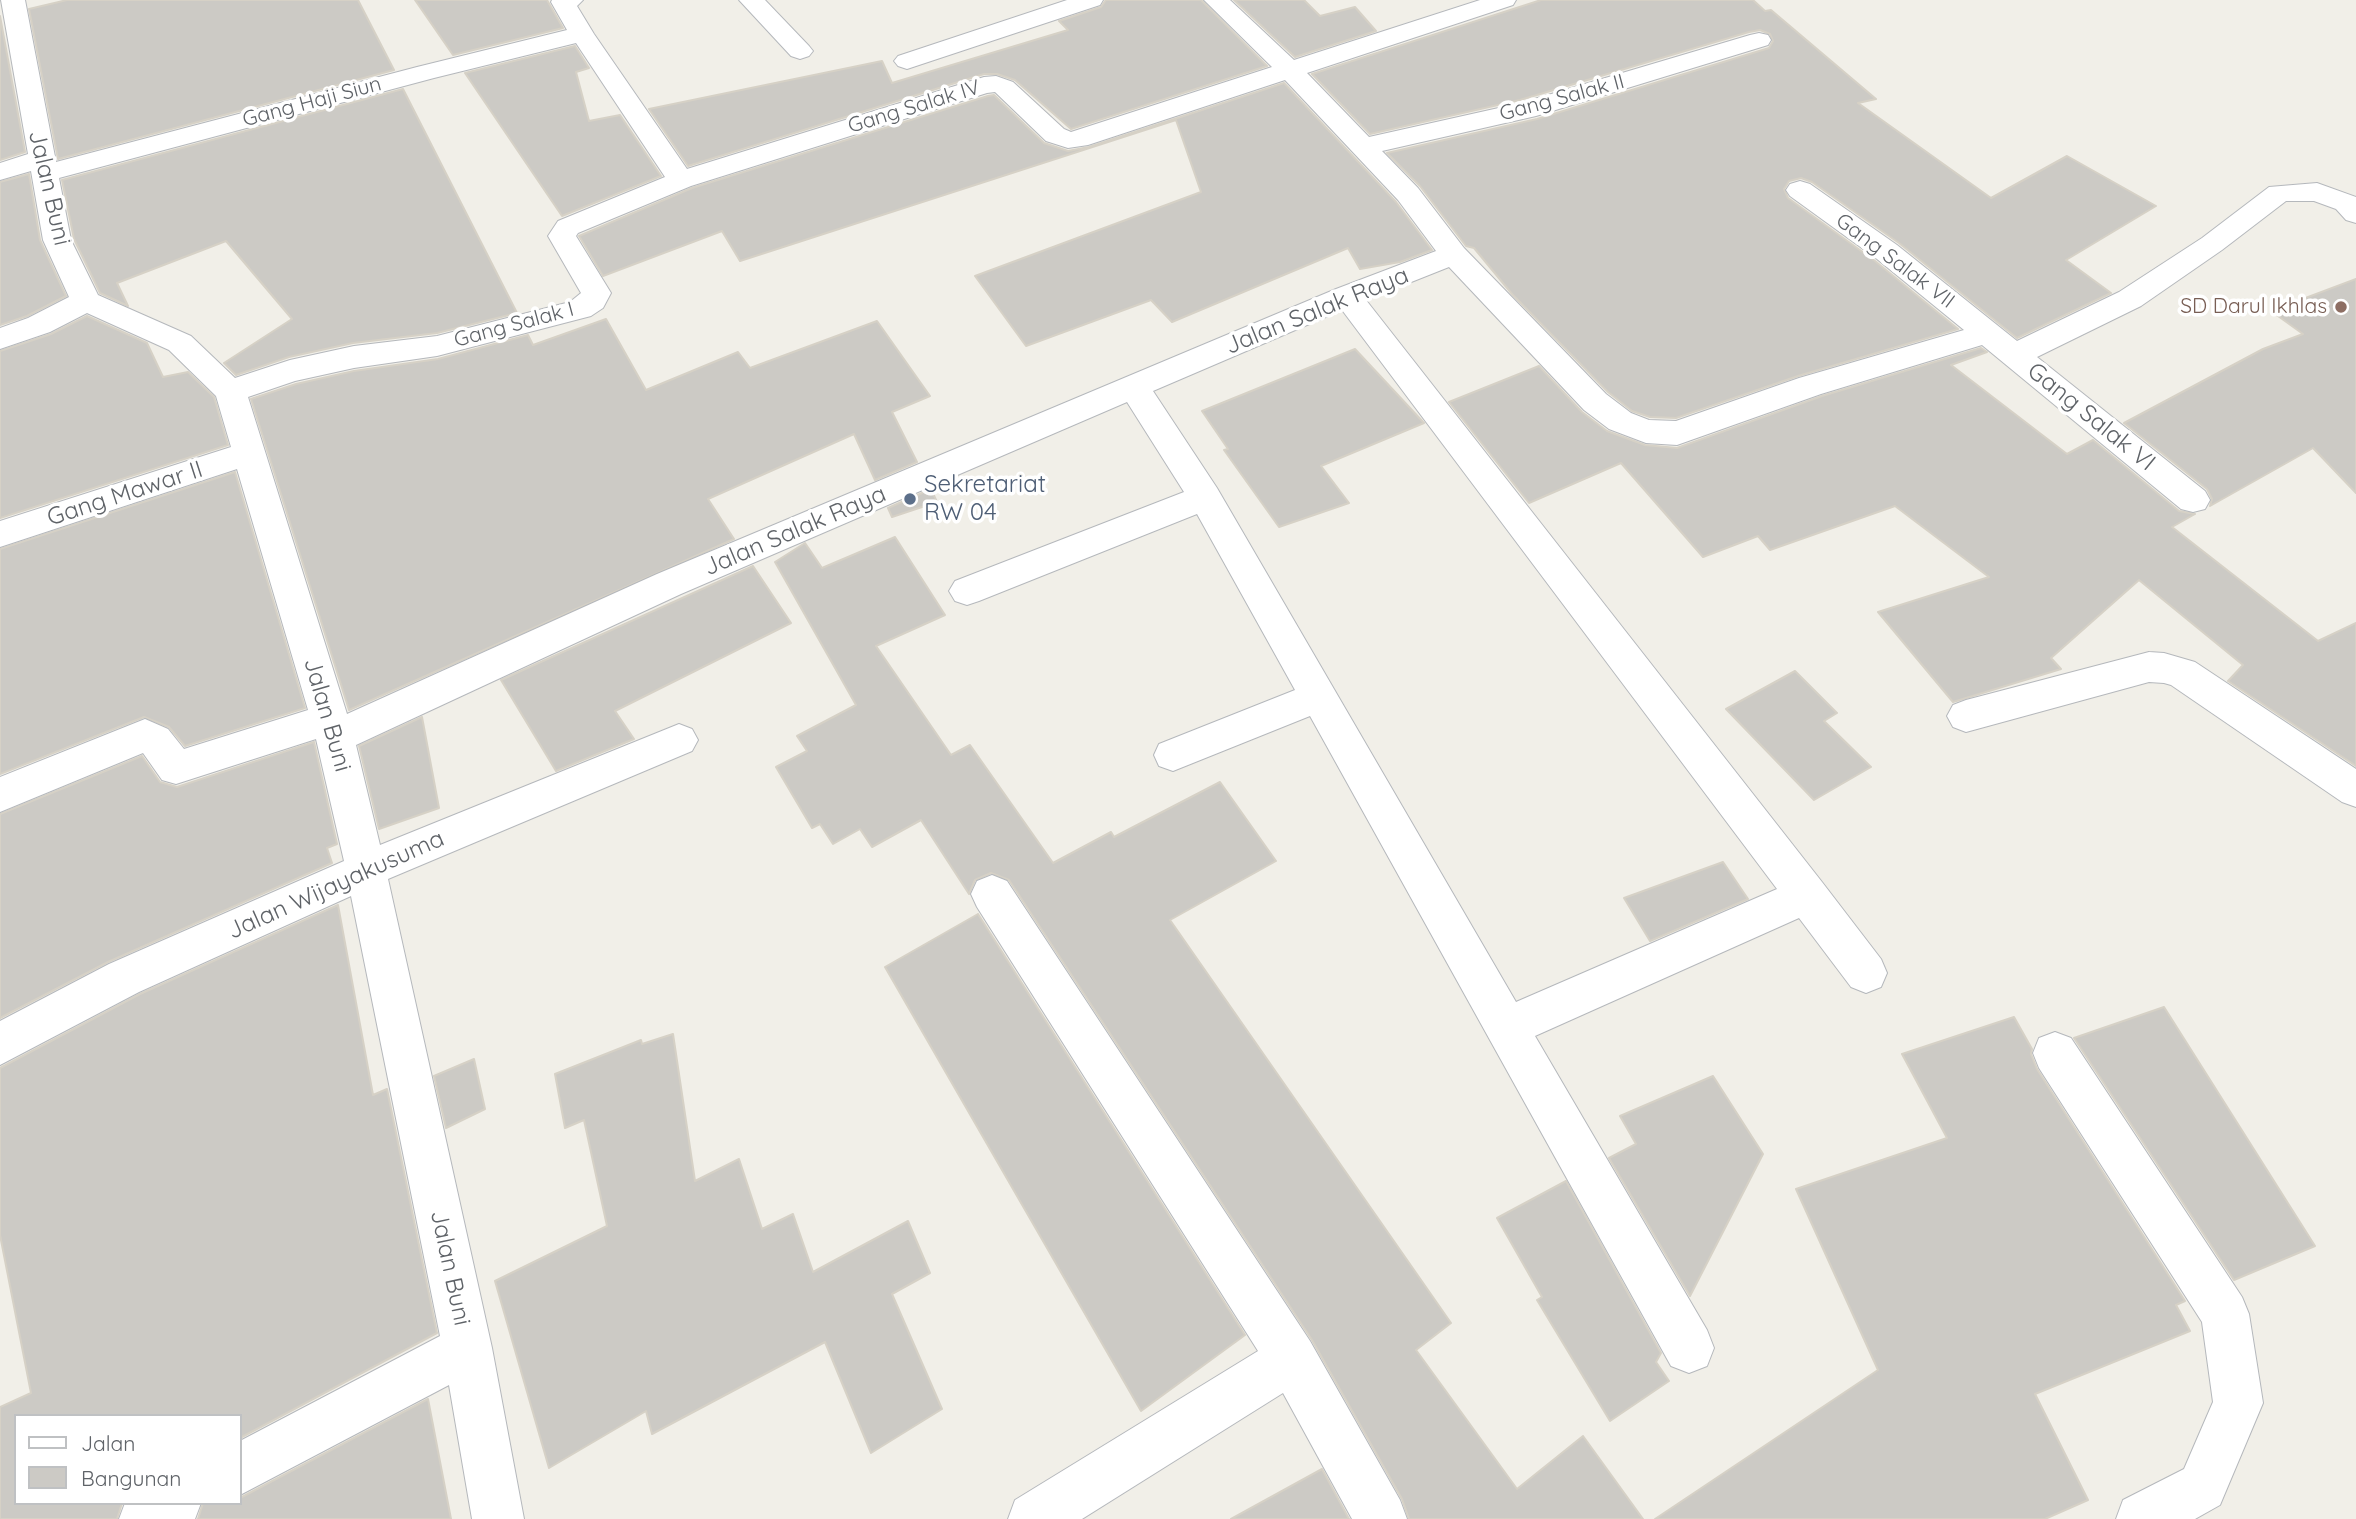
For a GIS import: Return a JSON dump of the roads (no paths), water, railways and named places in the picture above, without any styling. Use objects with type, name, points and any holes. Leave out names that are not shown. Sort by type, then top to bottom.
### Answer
[{"type":"street","name":"Jalan Buni","points":[[13,0],[57,240],[86,301],[180,342],[230,391],[332,728],[366,870],[467,1348],[498,1519]]},
{"type":"street","points":[[751,0],[800,51]]},
{"type":"street","points":[[907,61],[1091,0]]},
{"type":"street","points":[[1216,0],[1291,71],[1408,194],[1454,256],[1595,402],[1620,421],[1646,431],[1676,433],[1810,386],[1989,333]]},
{"type":"street","points":[[1291,71],[1504,0]]},
{"type":"street","points":[[564,1],[582,34],[681,180]]},
{"type":"street","name":"Gang Haji Siun","points":[[0,172],[42,167],[582,34]]},
{"type":"street","name":"Gang Salak II","points":[[1362,147],[1527,110],[1759,40]]},
{"type":"street","name":"Gang Salak IV","points":[[681,180],[984,85],[996,84],[1004,87],[1055,135],[1068,140],[1079,139],[1192,100],[1291,71]]},
{"type":"street","name":"Gang Salak I","points":[[230,391],[290,371],[354,357],[437,346],[580,309],[592,301],[596,293],[562,236],[563,232],[568,227],[681,180]]},
{"type":"street","name":"Gang Salak VII","points":[[1800,190],[1887,252],[1989,333]]},
{"type":"street","points":[[2015,355],[2130,299],[2279,193],[2317,192],[2346,203],[2356,214]]},
{"type":"street","name":"Jalan Salak Raya","points":[[0,795],[145,736],[155,740],[176,768],[332,728],[1347,296],[1454,256]]},
{"type":"street","points":[[1347,296],[1866,973]]},
{"type":"street","points":[[0,339],[39,326],[86,301]]},
{"type":"street","name":"Gang Salak VI","points":[[1989,333],[2193,500]]},
{"type":"street","points":[[1134,387],[1205,497],[1689,1348]]},
{"type":"street","name":"Gang Mawar II","points":[[0,534],[249,453]]},
{"type":"street","points":[[967,591],[1205,497]]},
{"type":"street","points":[[1966,716],[2149,667],[2164,668],[2182,673],[2356,790]]},
{"type":"street","points":[[1173,755],[1317,697]]},
{"type":"street","name":"Jalan Wijayakusuma","points":[[0,1044],[124,978],[366,870],[679,740]]},
{"type":"street","points":[[992,894],[1293,1359],[1381,1519]]},
{"type":"street","points":[[1505,1028],[1807,895]]},
{"type":"street","points":[[2055,1053],[2225,1314],[2238,1404],[2202,1487],[2143,1519]]},
{"type":"street","points":[[242,1468],[467,1348]]},
{"type":"street","points":[[1034,1519],[1293,1359]]},
{"type":"street","points":[[145,1519],[171,1505]]},
{"type":"place","name":"SD Darul Ikhlas","points":[[2341,307]]},
{"type":"place","name":"Sekretariat RW 04","points":[[910,499]]}]
